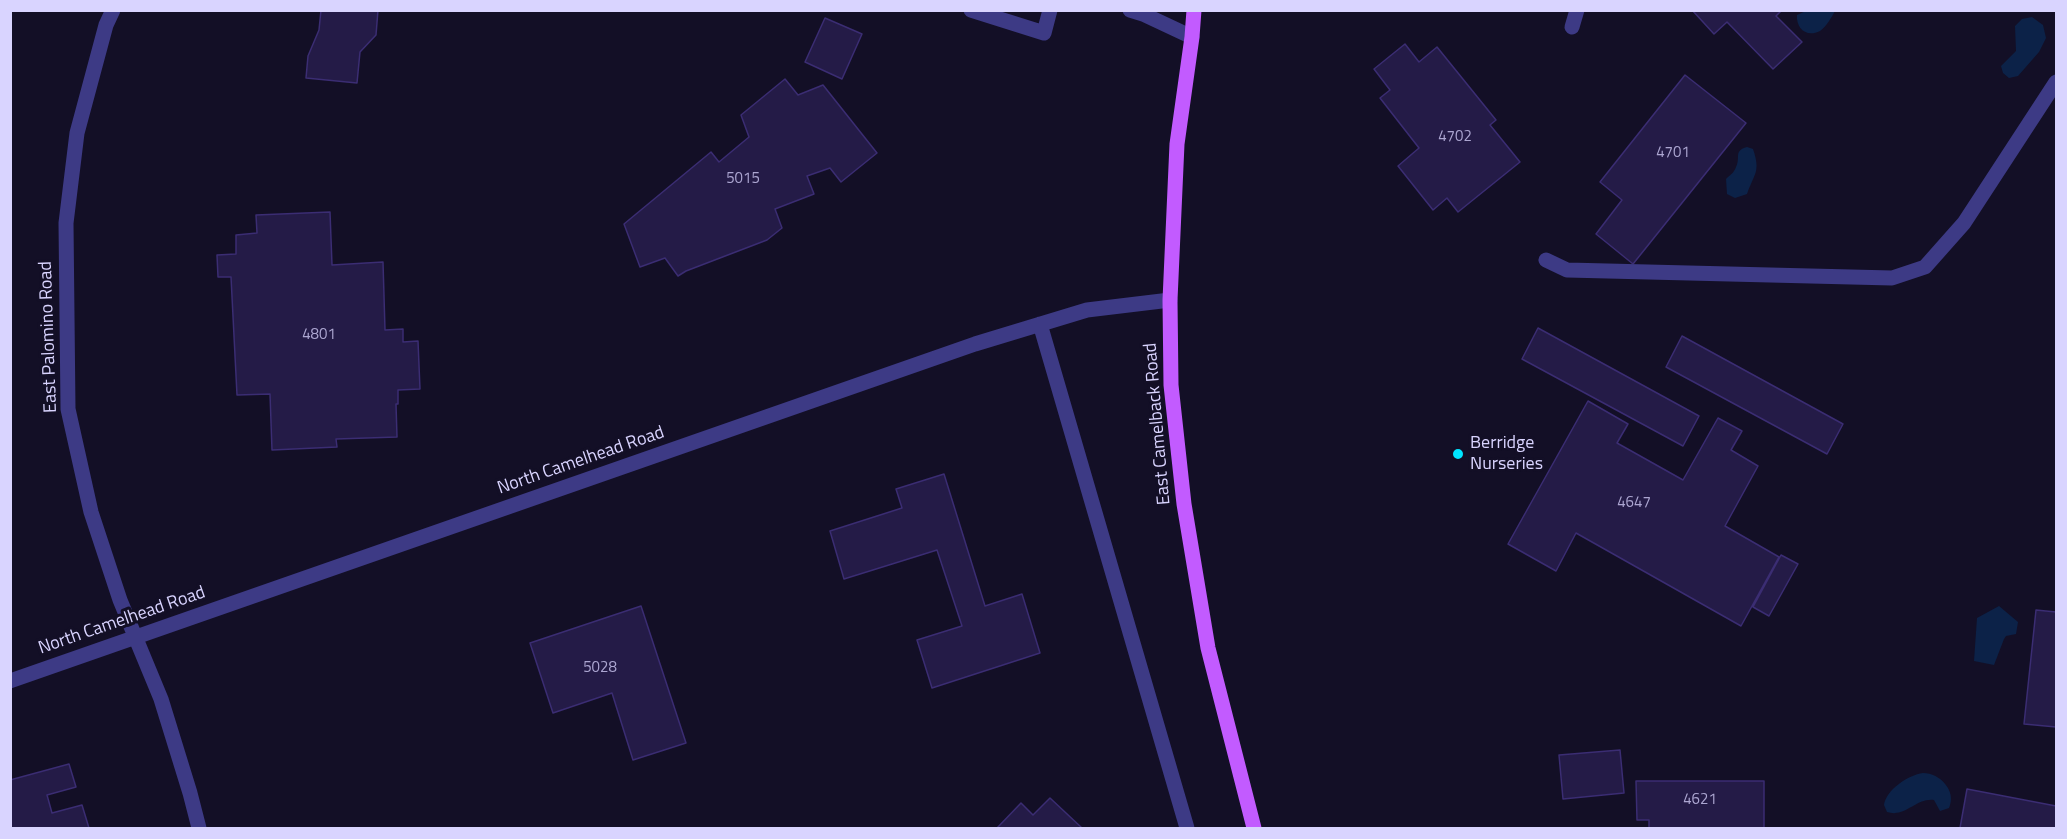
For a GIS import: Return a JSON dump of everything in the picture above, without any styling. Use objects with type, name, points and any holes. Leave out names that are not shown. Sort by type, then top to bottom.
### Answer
[{"type":"main road","name":"East Camelback Road","points":[[1194,10],[1177,144],[1170,300],[1171,385],[1184,504],[1208,648],[1254,828]]},
{"type":"street","name":"East Palomino Road","points":[[113,10],[106,25],[77,134],[66,223],[68,409],[91,512],[134,638],[161,699],[199,828]]},
{"type":"street","points":[[971,10],[1044,33],[1050,10]]},
{"type":"street","points":[[1130,10],[1192,37]]},
{"type":"street","points":[[1572,27],[1577,10]]},
{"type":"street","points":[[1546,260],[1567,270],[1892,278],[1925,267],[1964,223],[2056,82]]},
{"type":"street","name":"North Camelhead Road","points":[[10,681],[934,358],[1087,310],[1170,300]]},
{"type":"street","points":[[1040,324],[1187,828]]},
{"type":"water","points":[[1806,11],[1835,11],[1820,31],[1810,33],[1800,28],[1797,20],[1797,15]]},
{"type":"water","points":[[2032,17],[2043,25],[2046,38],[2039,52],[2018,76],[2009,78],[2003,73],[2001,66],[2016,51],[2015,26],[2022,19]]},
{"type":"water","points":[[1747,147],[1753,149],[1756,173],[1747,194],[1735,198],[1727,194],[1726,179],[1735,169],[1740,150]]},
{"type":"water","points":[[1999,606],[2018,622],[2016,634],[2006,636],[1994,665],[1974,661],[1977,618]]},
{"type":"water","points":[[1923,773],[1935,776],[1949,789],[1951,802],[1949,808],[1940,811],[1934,800],[1927,800],[1900,812],[1887,812],[1884,805],[1893,789],[1905,780]]},
{"type":"building","points":[[321,10],[378,10],[376,35],[360,52],[357,83],[306,78],[308,56],[319,30]]},
{"type":"building","points":[[1692,10],[1782,10],[1776,16],[1802,42],[1773,69],[1727,22],[1714,34]]},
{"type":"building","points":[[825,18],[862,34],[842,79],[805,62]]},
{"type":"building","points":[[1405,44],[1419,62],[1437,47],[1496,120],[1490,125],[1520,162],[1458,212],[1447,198],[1433,210],[1398,166],[1419,148],[1380,98],[1390,90],[1374,69]]},
{"type":"building","points":[[1685,75],[1746,123],[1633,264],[1596,234],[1622,200],[1600,182]]},
{"type":"building","points":[[785,79],[798,95],[823,85],[877,153],[841,182],[830,168],[807,176],[814,194],[775,209],[782,228],[767,240],[678,276],[665,258],[640,267],[624,224],[711,152],[719,162],[749,137],[741,115]]},
{"type":"building","points":[[330,212],[332,265],[383,262],[385,330],[403,329],[403,342],[418,341],[420,389],[398,390],[397,437],[336,439],[337,447],[272,450],[270,394],[237,395],[231,277],[218,277],[217,255],[236,254],[236,235],[257,233],[256,215]]},
{"type":"building","points":[[1538,328],[1699,416],[1683,446],[1522,359]]},
{"type":"building","points":[[1682,336],[1843,424],[1827,454],[1666,367]]},
{"type":"building","points":[[1588,401],[1628,424],[1617,443],[1683,480],[1718,418],[1742,431],[1731,450],[1758,466],[1725,526],[1779,557],[1741,626],[1576,533],[1556,571],[1508,544]]},
{"type":"building","points":[[944,474],[985,606],[1022,594],[1040,653],[932,688],[917,640],[962,626],[937,550],[844,579],[830,531],[902,508],[896,489]]},
{"type":"building","points":[[1781,555],[1798,564],[1769,616],[1753,607]]},
{"type":"building","points":[[641,606],[686,743],[633,760],[612,693],[553,713],[530,643]]},
{"type":"building","points":[[2036,610],[2056,612],[2056,727],[2024,724]]},
{"type":"building","points":[[1620,750],[1624,793],[1563,799],[1559,755]]},
{"type":"building","points":[[69,764],[76,787],[47,795],[52,813],[82,805],[89,828],[10,828],[10,780]]},
{"type":"building","points":[[1636,781],[1764,781],[1764,828],[1649,828],[1649,820],[1637,820]]},
{"type":"building","points":[[1967,789],[2056,806],[2056,828],[1960,828]]},
{"type":"building","points":[[1050,798],[1082,828],[997,828],[1021,803],[1033,815]]},
{"type":"place","name":"Berridge Nurseries","points":[[1458,454]]}]
